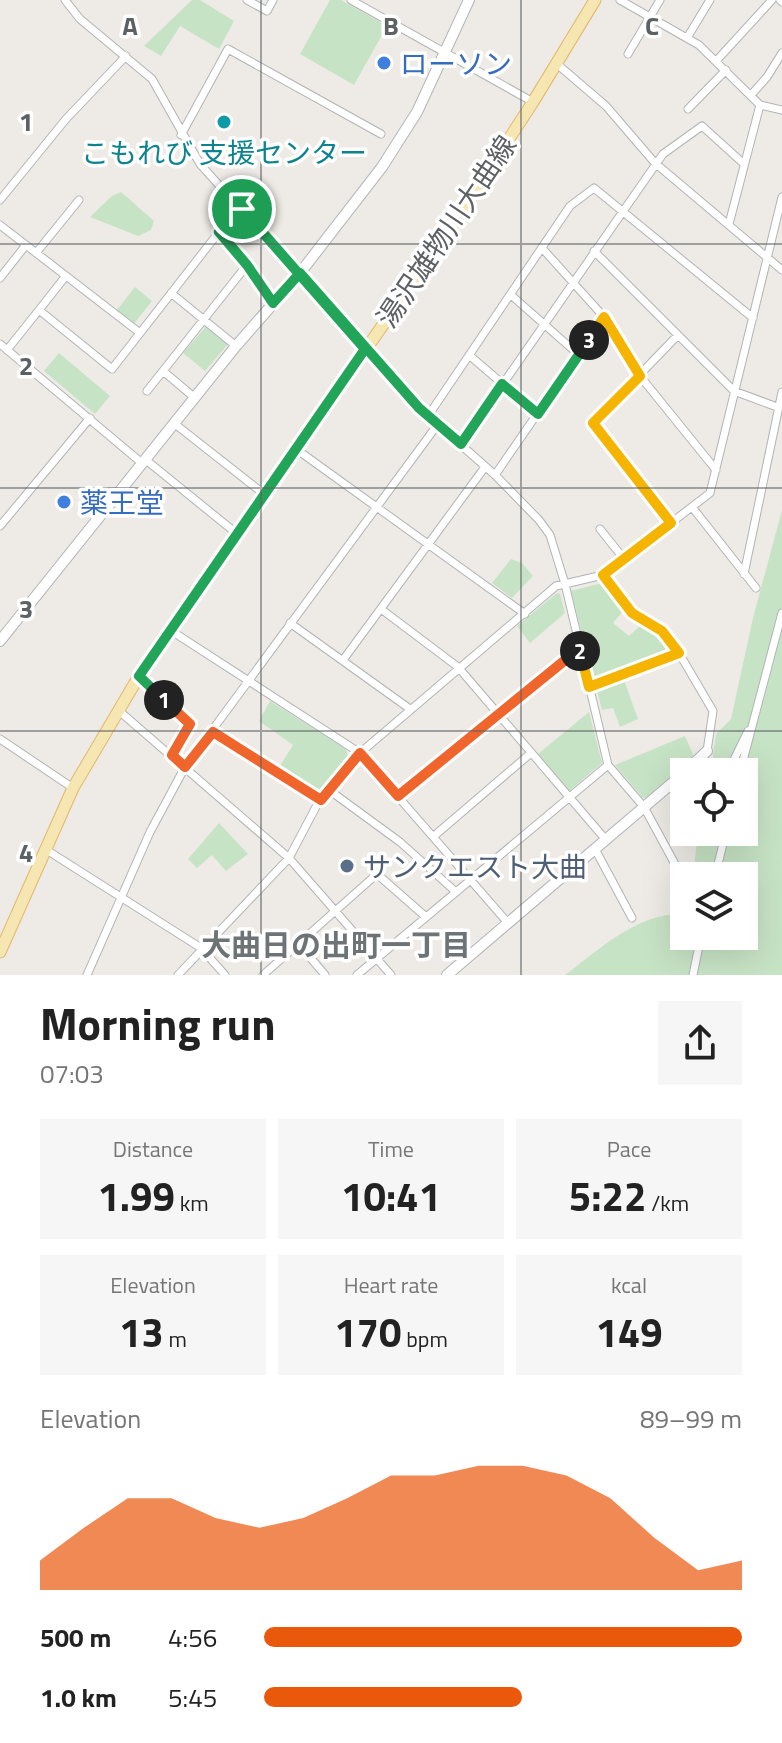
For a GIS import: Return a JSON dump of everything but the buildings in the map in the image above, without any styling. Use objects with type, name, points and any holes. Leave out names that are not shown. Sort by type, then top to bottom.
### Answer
[{"type":"main road","name":"湯沢雄物川大曲線","points":[[0,952],[73,788],[139,676],[462,211],[595,0]]},
{"type":"street","points":[[65,0],[80,19],[152,79],[200,164],[365,349],[428,416],[495,475],[550,535],[565,584],[608,765],[644,807],[674,862]]},
{"type":"street","points":[[247,0],[267,11],[273,0]]},
{"type":"street","points":[[351,0],[533,102]]},
{"type":"street","points":[[0,641],[236,346],[300,273],[382,167],[401,138],[446,52],[469,0]]},
{"type":"street","points":[[620,0],[687,38],[717,60],[760,105],[782,110]]},
{"type":"street","points":[[628,54],[660,0]]},
{"type":"street","points":[[687,38],[710,0]]},
{"type":"street","points":[[717,60],[772,0]]},
{"type":"street","points":[[181,135],[228,49],[381,134]]},
{"type":"street","points":[[751,95],[782,53]]},
{"type":"street","points":[[0,200],[66,119],[126,56]]},
{"type":"street","points":[[557,64],[606,106],[655,163],[782,270]]},
{"type":"street","points":[[688,109],[726,70]]},
{"type":"street","points":[[729,224],[760,105]]},
{"type":"street","points":[[461,444],[663,154],[702,126],[744,164]]},
{"type":"street","points":[[428,416],[570,206],[594,188],[753,318]]},
{"type":"street","points":[[178,975],[289,858],[321,800],[360,753],[556,586],[603,575],[710,493],[782,197]]},
{"type":"street","points":[[36,253],[79,200]]},
{"type":"street","points":[[39,310],[112,369],[219,232],[242,209]]},
{"type":"street","points":[[0,225],[140,333]]},
{"type":"street","points":[[219,232],[273,303]]},
{"type":"street","points":[[0,278],[26,245]]},
{"type":"street","points":[[542,248],[604,317],[640,376],[716,470]]},
{"type":"street","points":[[594,251],[734,391],[777,407]]},
{"type":"street","points":[[147,391],[247,265]]},
{"type":"street","points":[[7,350],[65,277]]},
{"type":"street","points":[[171,293],[236,346]]},
{"type":"street","points":[[511,295],[579,355]]},
{"type":"street","points":[[495,475],[604,317]]},
{"type":"street","points":[[671,523],[593,423],[678,335]]},
{"type":"street","points":[[0,344],[236,533]]},
{"type":"street","points":[[469,355],[538,414]]},
{"type":"street","points":[[163,371],[195,398]]},
{"type":"street","points":[[744,574],[782,392]]},
{"type":"street","points":[[0,526],[90,418]]},
{"type":"street","points":[[175,424],[264,494]]},
{"type":"street","points":[[87,975],[150,832],[185,767],[438,424]]},
{"type":"street","points":[[296,449],[525,614]]},
{"type":"street","points":[[343,660],[485,467]]},
{"type":"street","points":[[692,507],[756,588]]},
{"type":"street","points":[[600,529],[624,559]]},
{"type":"street","points":[[603,575],[632,613],[662,631],[679,653],[713,711],[707,751],[700,758]]},
{"type":"street","points":[[381,609],[458,667],[606,840]]},
{"type":"street","points":[[744,758],[782,613]]},
{"type":"street","points":[[290,623],[410,709]]},
{"type":"street","points":[[170,630],[360,753],[508,923]]},
{"type":"street","points":[[398,796],[580,648]]},
{"type":"street","points":[[589,687],[679,653]]},
{"type":"street","points":[[139,676],[190,724],[172,755]]},
{"type":"street","points":[[118,710],[289,858],[391,975]]},
{"type":"street","points":[[734,758],[751,729]]},
{"type":"street","points":[[213,732],[321,800]]},
{"type":"street","points":[[0,739],[73,788]]},
{"type":"street","points":[[434,836],[531,753]]},
{"type":"street","points":[[357,975],[608,765]]},
{"type":"street","points":[[451,974],[670,785]]},
{"type":"street","points":[[329,790],[400,842],[456,892]]},
{"type":"street","points":[[45,849],[201,948],[225,975]]},
{"type":"street","points":[[595,849],[632,918]]},
{"type":"street","points":[[263,975],[377,874],[426,917]]},
{"type":"street","points":[[298,943],[325,975]]},
{"type":"street","points":[[693,975],[698,950]]},
{"type":"green space","points":[[192,0],[200,0],[234,21],[219,49],[180,26],[161,56],[144,46]]},
{"type":"green space","points":[[330,0],[341,0],[387,26],[354,85],[300,54]]},
{"type":"green space","points":[[121,192],[154,221],[151,230],[138,236],[90,217],[112,196]]},
{"type":"green space","points":[[135,287],[152,301],[133,325],[116,311]]},
{"type":"green space","points":[[207,325],[229,343],[205,371],[183,353]]},
{"type":"green space","points":[[59,353],[110,396],[95,414],[44,371]]},
{"type":"green space","points":[[782,510],[782,975],[565,975],[620,934],[667,915],[670,915],[670,950],[758,950],[758,862],[695,862],[696,846],[758,846],[758,758],[713,758],[716,734],[731,719],[753,618]]},
{"type":"green space","points":[[511,559],[522,563],[533,576],[512,598],[492,583]]},
{"type":"green space","points":[[602,583],[624,610],[613,623],[629,636],[642,624],[663,637],[675,653],[594,680],[571,591]]},
{"type":"green space","points":[[557,593],[560,594],[565,613],[530,643],[517,626]]},
{"type":"green space","points":[[624,680],[638,719],[620,727],[613,708],[602,710],[597,691]]},
{"type":"green space","points":[[270,701],[346,749],[348,756],[317,794],[278,769],[293,745],[259,721]]},
{"type":"green space","points":[[589,712],[602,763],[569,791],[538,754]]},
{"type":"green space","points":[[685,736],[694,757],[670,758],[670,778],[646,798],[615,765]]},
{"type":"green space","points":[[219,823],[248,854],[226,871],[212,855],[197,868],[188,859]]},
{"type":"place","name":"ローソン","points":[[384,63]]},
{"type":"place","name":"こもれび 支援センター","points":[[224,122]]},
{"type":"place","name":"薬王堂","points":[[64,502]]},
{"type":"place","name":"サンクエスト大曲","points":[[347,866]]},
{"type":"district","name":"大曲日の出町一丁目","points":[[336,945]]},
{"type":"route","points":[[242,209],[219,232],[273,303],[300,273],[419,408],[461,444],[502,384],[538,414],[604,317],[640,376],[593,423],[671,523],[603,575],[632,613],[662,631],[679,653],[589,687],[580,648],[398,796],[360,753],[321,800],[213,732],[185,767],[172,755],[190,724],[139,676],[365,349],[300,273],[242,209]]}]
